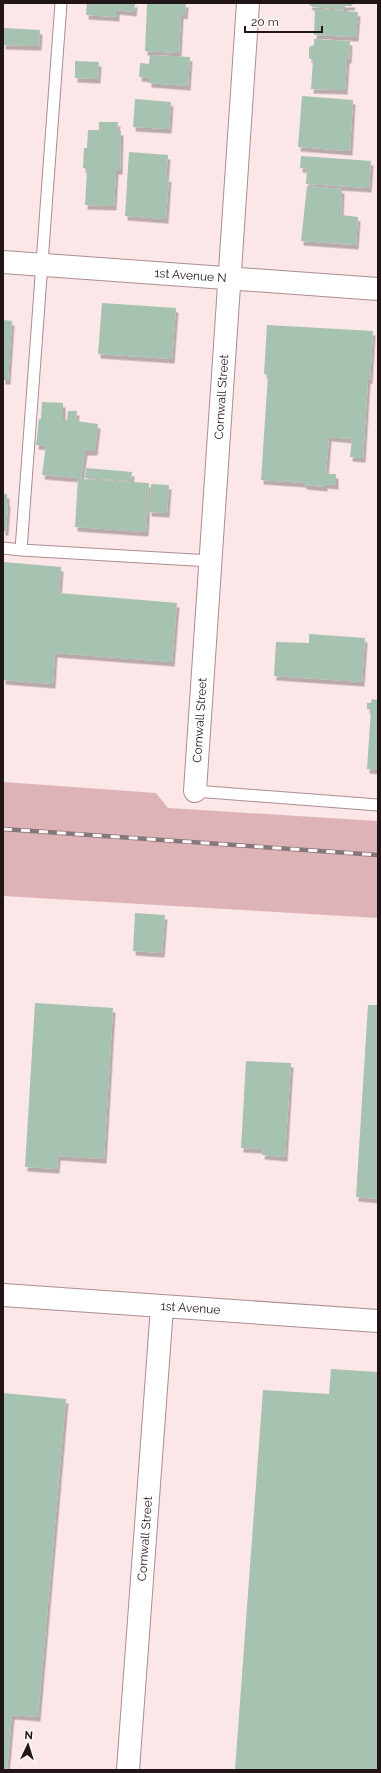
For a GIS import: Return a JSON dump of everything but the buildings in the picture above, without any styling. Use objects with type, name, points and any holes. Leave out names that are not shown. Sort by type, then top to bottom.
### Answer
[{"type":"street","name":"Cornwall Street","points":[[195,791],[231,278],[248,3]]},
{"type":"street","name":"1st Avenue N","points":[[3,262],[378,289]]},
{"type":"street","name":"1st Avenue","points":[[3,1295],[162,1307],[378,1320]]},
{"type":"street","name":"Cornwall Street","points":[[128,1770],[162,1307]]},
{"type":"lane","points":[[21,550],[61,3]]},
{"type":"lane","points":[[3,548],[211,561]]},
{"type":"lane","points":[[195,791],[378,805]]},
{"type":"shaded area","points":[[3,782],[156,793],[168,808],[378,821],[378,918],[3,896]]},
{"type":"railway","points":[[3,829],[378,855]]}]
